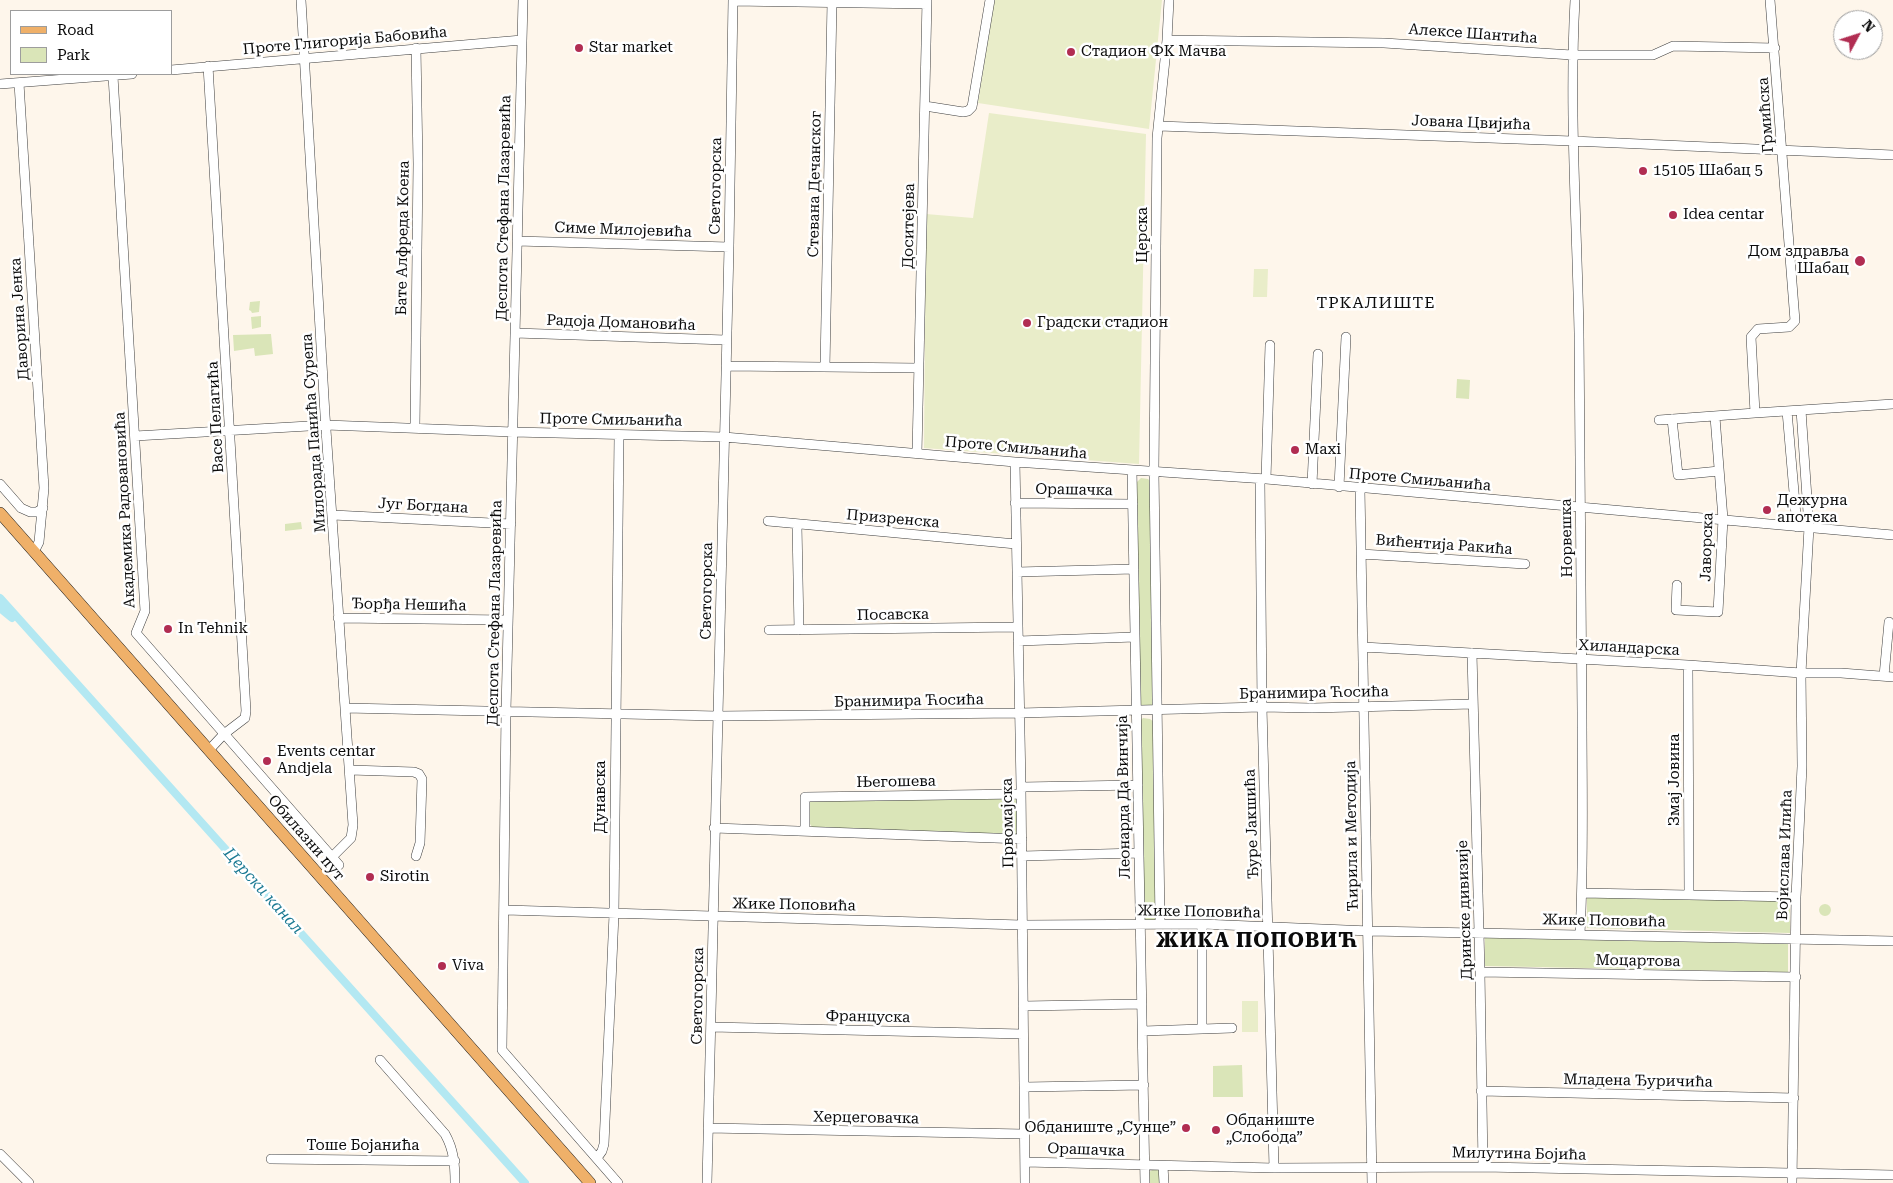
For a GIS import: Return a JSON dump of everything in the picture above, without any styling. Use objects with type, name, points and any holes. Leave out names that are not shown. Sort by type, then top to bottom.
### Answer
[{"type":"main road","name":"Обилазни пут","points":[[0,513],[590,1183]]},
{"type":"street","name":"Милорада Панића Сурепа","points":[[301,0],[338,618],[353,825],[351,838],[332,856]]},
{"type":"street","name":"Деспота Стефана Лазаревића","points":[[523,0],[506,711],[502,1050],[618,1183]]},
{"type":"street","points":[[733,0],[927,2]]},
{"type":"street","name":"Светогорска","points":[[707,1183],[733,0]]},
{"type":"street","points":[[925,106],[963,112],[972,108],[990,0]]},
{"type":"street","name":"Церска","points":[[1154,471],[1157,138],[1169,0]]},
{"type":"street","name":"Норвешка","points":[[1575,0],[1572,55],[1572,141],[1579,332],[1582,659],[1582,894],[1580,934]]},
{"type":"street","name":"Грмићска","points":[[1755,414],[1751,337],[1755,331],[1762,328],[1789,327],[1794,323],[1795,318],[1770,0]]},
{"type":"street","name":"Стевана Дечанског","points":[[825,367],[832,2]]},
{"type":"street","name":"Доситејева","points":[[917,453],[927,2]]},
{"type":"street","name":"Проте Глигорија Бабовића","points":[[172,70],[305,57],[522,40]]},
{"type":"street","name":"Алексе Шантића","points":[[1167,40],[1384,43],[1572,55],[1653,55],[1673,46],[1775,48]]},
{"type":"street","name":"Бате Алфреда Коена","points":[[415,428],[418,164],[416,48]]},
{"type":"street","points":[[196,68],[209,77],[212,72],[224,65]]},
{"type":"street","name":"Васе Пелагића","points":[[208,66],[246,711],[245,718],[224,734],[208,750]]},
{"type":"street","points":[[0,84],[122,75]]},
{"type":"street","name":"Академика Радовановића","points":[[113,76],[145,611],[136,633],[339,865]]},
{"type":"street","name":"Даворина Јенка","points":[[19,83],[42,439],[44,499],[39,542],[34,552]]},
{"type":"street","name":"Јована Цвијића","points":[[1159,126],[1782,149],[1893,155]]},
{"type":"street","name":"Симе Милојевића","points":[[517,241],[729,248]]},
{"type":"street","name":"Радоја Домановића","points":[[515,334],[726,340]]},
{"type":"street","points":[[1339,486],[1346,337]]},
{"type":"street","name":"Ђуре Јакшића","points":[[1270,345],[1263,479],[1262,707],[1274,1168]]},
{"type":"street","points":[[1312,484],[1318,354]]},
{"type":"street","points":[[726,366],[920,368]]},
{"type":"street","points":[[1658,420],[1893,404]]},
{"type":"street","points":[[1787,410],[1797,527]]},
{"type":"street","name":"Војислава Илића","points":[[1792,1183],[1796,897],[1802,766],[1801,673],[1809,527],[1800,410]]},
{"type":"street","name":"Јаворска","points":[[1677,585],[1676,610],[1718,612],[1722,519],[1715,417]]},
{"type":"street","points":[[1672,420],[1678,475],[1719,472]]},
{"type":"street","name":"Проте Смиљанића","points":[[135,436],[230,429],[326,425],[513,432],[724,436],[1015,462],[1263,479],[1893,535]]},
{"type":"street","name":"Дунавска","points":[[596,1158],[602,1151],[604,1144],[614,914],[619,434]]},
{"type":"street","name":"Првомајска","points":[[1015,462],[1022,839],[1025,1183]]},
{"type":"street","name":"Леонарда Да Винчија","points":[[1132,470],[1145,1183]]},
{"type":"street","points":[[1154,471],[1160,924]]},
{"type":"street","points":[[0,484],[21,508],[26,511],[41,512]]},
{"type":"street","name":"Ћирила и Методија","points":[[1360,489],[1372,1183]]},
{"type":"street","name":"Орашачка","points":[[1015,503],[1133,504]]},
{"type":"street","name":"Југ Богдана","points":[[333,514],[511,524]]},
{"type":"street","name":"Призренска","points":[[768,521],[1016,544]]},
{"type":"street","points":[[797,524],[799,630]]},
{"type":"street","name":"Вићентија Ракића","points":[[1361,554],[1525,564]]},
{"type":"street","points":[[1017,572],[1134,569]]},
{"type":"street","name":"Ђорђа Нешића","points":[[338,618],[508,620]]},
{"type":"street","points":[[1889,622],[1889,677]]},
{"type":"street","name":"Посавска","points":[[769,630],[1017,627]]},
{"type":"street","points":[[1018,641],[1135,637]]},
{"type":"street","name":"Хиландарска","points":[[1363,647],[1889,677]]},
{"type":"street","name":"Дринске дивизије","points":[[1472,653],[1483,1167]]},
{"type":"street","name":"Змај Јовина","points":[[1688,665],[1690,895]]},
{"type":"street","name":"Бранимира Ћосића","points":[[345,708],[718,716],[1019,713],[1473,704]]},
{"type":"street","points":[[350,770],[414,772],[419,774],[422,779],[420,842],[416,856]]},
{"type":"street","points":[[1021,791],[1138,785]]},
{"type":"street","name":"Његошева","points":[[805,831],[805,797],[1021,791]]},
{"type":"street","points":[[714,828],[1022,839]]},
{"type":"street","points":[[1022,856],[1139,853]]},
{"type":"street","points":[[1582,894],[1796,897]]},
{"type":"street","name":"Жике Поповића","points":[[505,910],[1022,925],[1202,924],[1367,931],[1893,941]]},
{"type":"street","points":[[1202,924],[1202,1028]]},
{"type":"street","name":"Моцартова","points":[[1480,972],[1796,977]]},
{"type":"street","points":[[1023,1006],[1142,1004]]},
{"type":"street","name":"Француска","points":[[711,1027],[1023,1034]]},
{"type":"street","points":[[1142,1031],[1232,1028]]},
{"type":"street","points":[[380,1060],[445,1134],[451,1144],[455,1183]]},
{"type":"street","points":[[1024,1087],[1144,1085]]},
{"type":"street","name":"Младена Ђуричића","points":[[1481,1092],[1794,1098]]},
{"type":"street","name":"Херцеговачка","points":[[708,1128],[1024,1134]]},
{"type":"street","points":[[0,1154],[29,1183]]},
{"type":"street","name":"Тоше Бојанића","points":[[271,1159],[454,1160]]},
{"type":"street","name":"Орашачка","points":[[1025,1162],[1145,1165]]},
{"type":"street","name":"Милутина Бојића","points":[[1145,1165],[1274,1168],[1483,1167],[1893,1175]]},
{"type":"street","points":[[1163,1166],[1164,1183]]},
{"type":"green space","name":"Стадион ФК Мачва","points":[[994,0],[1162,0],[1149,129],[978,103]]},
{"type":"green space","points":[[989,113],[1146,134],[1139,464],[924,448],[926,214],[973,218]]},
{"type":"green space","points":[[1254,269],[1268,269],[1267,297],[1253,297]]},
{"type":"green space","points":[[260,301],[259,312],[252,313],[249,310],[250,302]]},
{"type":"green space","points":[[261,316],[261,327],[252,329],[251,317]]},
{"type":"green space","points":[[271,334],[273,354],[255,356],[254,348],[234,351],[233,335]]},
{"type":"green space","points":[[1457,379],[1470,380],[1469,399],[1456,398]]},
{"type":"green space","points":[[1141,478],[1150,481],[1153,706],[1143,706],[1140,704],[1137,482]]},
{"type":"green space","points":[[301,522],[302,529],[285,531],[285,524]]},
{"type":"green space","points":[[1143,718],[1154,722],[1157,918],[1155,920],[1146,920],[1144,917],[1140,721]]},
{"type":"green space","points":[[1014,797],[1018,803],[1016,835],[812,827],[810,824],[809,802],[811,800]]},
{"type":"green space","points":[[1587,897],[1790,901],[1790,933],[1587,928]]},
{"type":"green space","points":[[1825,904],[1831,910],[1825,916],[1819,910]]},
{"type":"green space","points":[[1485,938],[1788,944],[1788,972],[1485,966]]},
{"type":"green space","points":[[1242,1001],[1258,1001],[1258,1032],[1242,1032]]},
{"type":"green space","points":[[1242,1065],[1243,1097],[1213,1097],[1213,1066]]},
{"type":"green space","points":[[1154,1169],[1160,1171],[1162,1183],[1148,1183],[1149,1172]]},
{"type":"waterway","name":"Церски канал","points":[[0,598],[525,1183]]},
{"type":"waterway","points":[[0,608],[12,618]]},
{"type":"place","name":"Star market","points":[[579,48]]},
{"type":"place","name":"Стадион ФК Мачва","points":[[1071,52]]},
{"type":"place","name":"15105 Шабац 5","points":[[1643,171]]},
{"type":"place","name":"Idea centar","points":[[1673,215]]},
{"type":"place","name":"Дом здравља Шабац","points":[[1860,261]]},
{"type":"place","name":"Градски стадион","points":[[1027,323]]},
{"type":"place","name":"Maxi","points":[[1295,450]]},
{"type":"place","name":"Дежурна апотека","points":[[1767,510]]},
{"type":"place","name":"In Tehnik","points":[[168,629]]},
{"type":"place","name":"Events centar Andjela","points":[[267,761]]},
{"type":"place","name":"Sirotin","points":[[370,877]]},
{"type":"place","name":"Viva","points":[[442,966]]},
{"type":"place","name":"Обданиште „Сунце”","points":[[1186,1128]]},
{"type":"place","name":"Обданиште „Слобода”","points":[[1216,1130]]},
{"type":"district","name":"ТРКАЛИШТЕ","points":[[1376,303]]},
{"type":"district","name":"ЖИКА ПОПОВИЋ","points":[[1257,941]]}]
